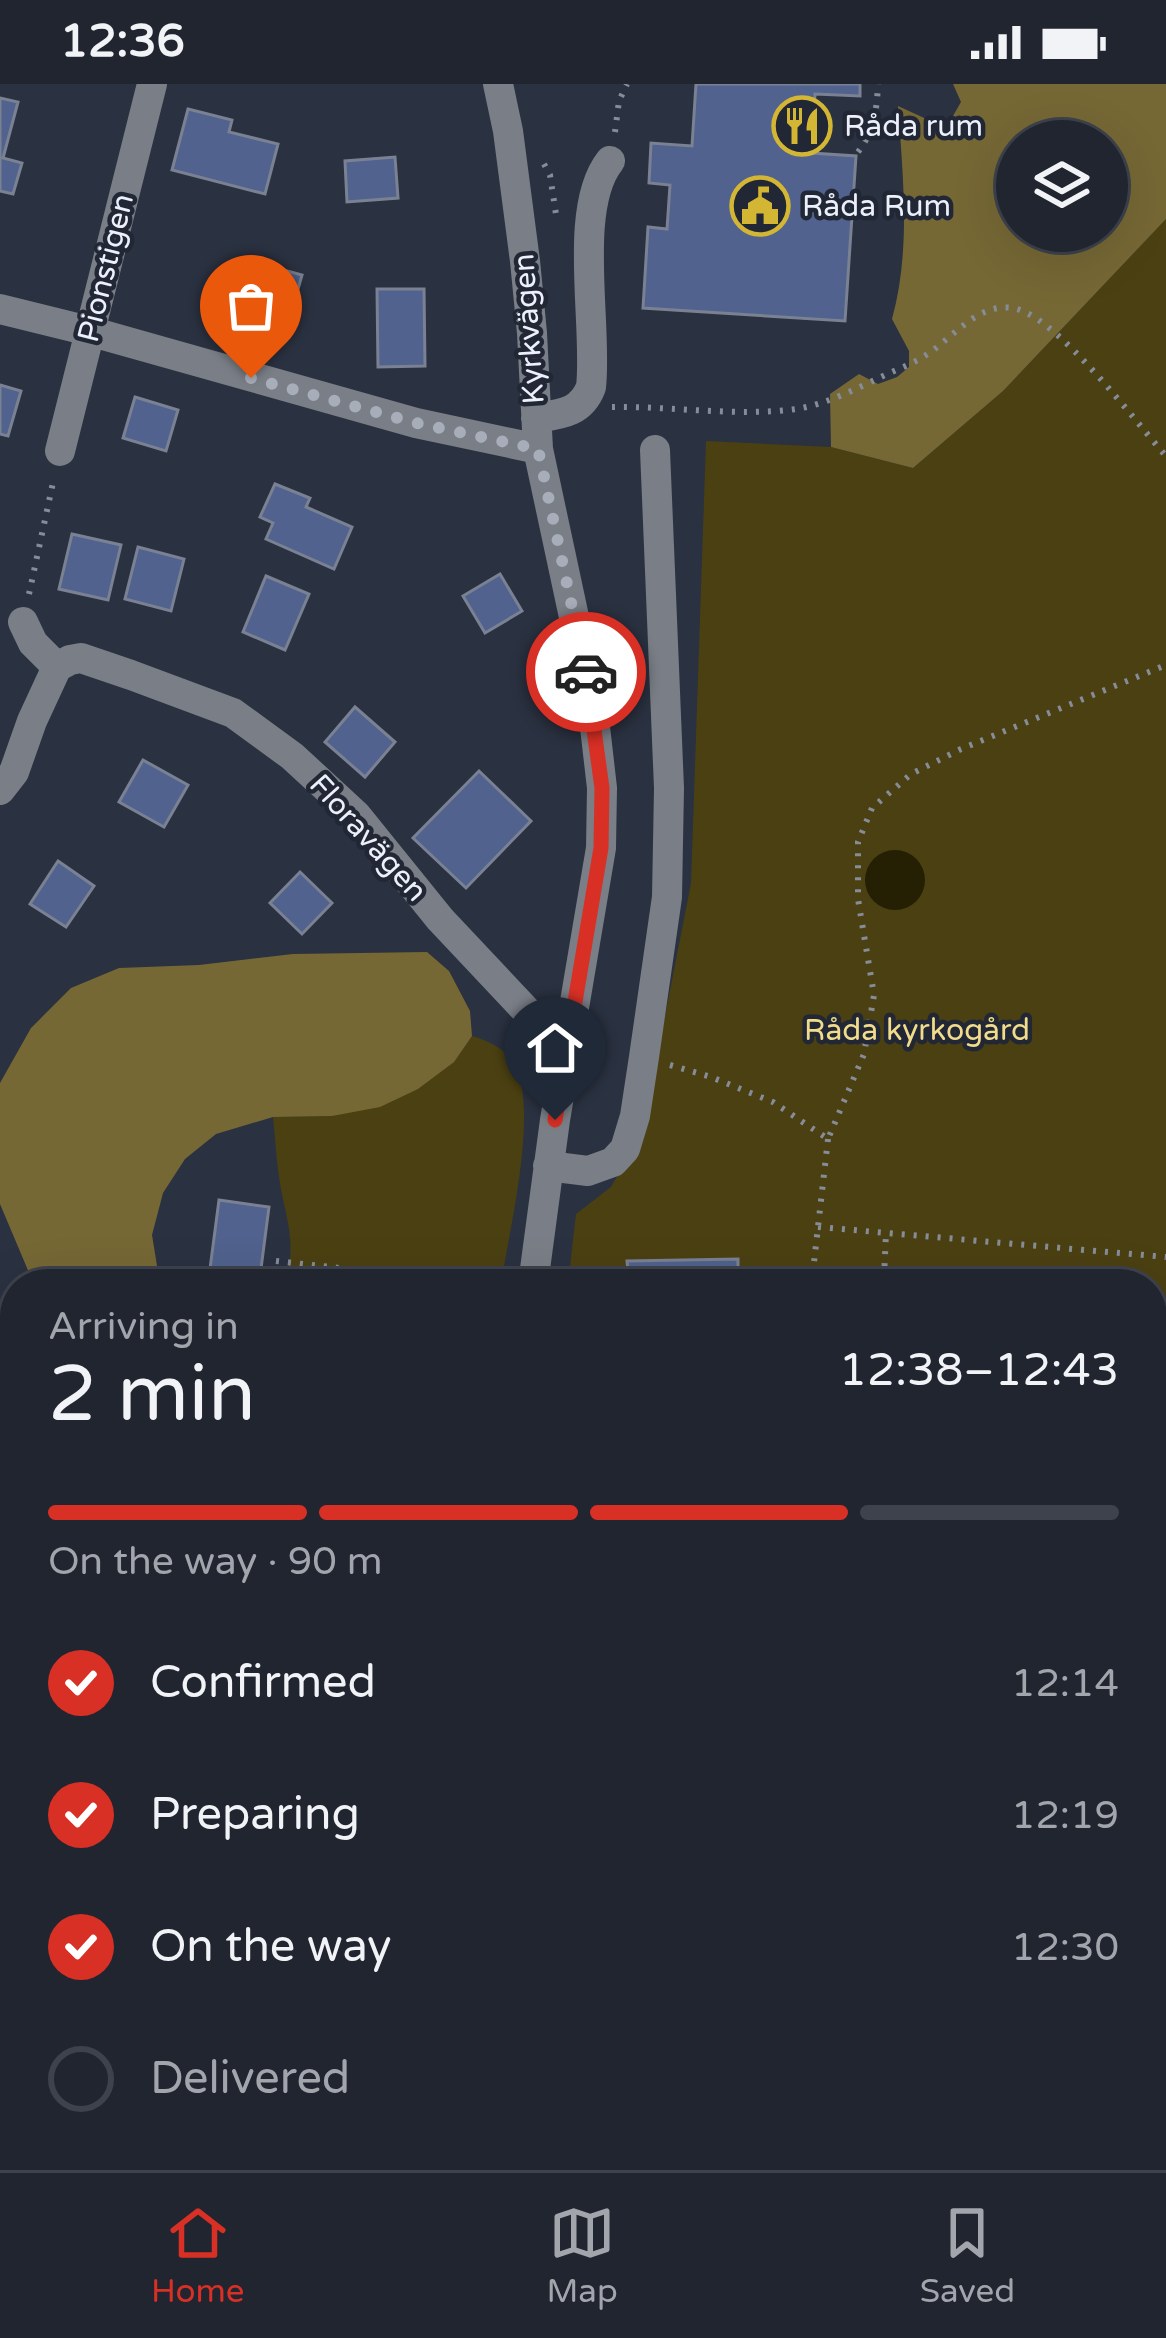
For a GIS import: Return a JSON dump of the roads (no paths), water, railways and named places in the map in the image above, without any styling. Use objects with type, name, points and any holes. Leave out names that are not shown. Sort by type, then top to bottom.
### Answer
[{"type":"street","name":"Pionstigen","points":[[60,452],[152,84]]},
{"type":"street","name":"Kyrkvägen","points":[[498,84],[523,244],[537,433],[592,701],[602,788],[601,848],[535,1269]]},
{"type":"street","points":[[0,309],[416,423],[537,433],[586,400],[593,371],[593,195],[610,160]]},
{"type":"street","points":[[548,1166],[588,1171],[613,1162],[625,1149],[644,1057],[667,897],[669,788],[655,450]]},
{"type":"street","points":[[0,790],[14,772],[57,667],[33,643],[23,622]]},
{"type":"street","name":"Floravägen","points":[[57,667],[81,658],[199,699],[233,713],[292,756],[356,814],[440,919],[567,1054]]},
{"type":"place","name":"Råda rum","points":[[802,126]]},
{"type":"place","name":"Råda Rum","points":[[760,206]]},
{"type":"park label","name":"Råda kyrkogård","points":[[917,1030]]}]
